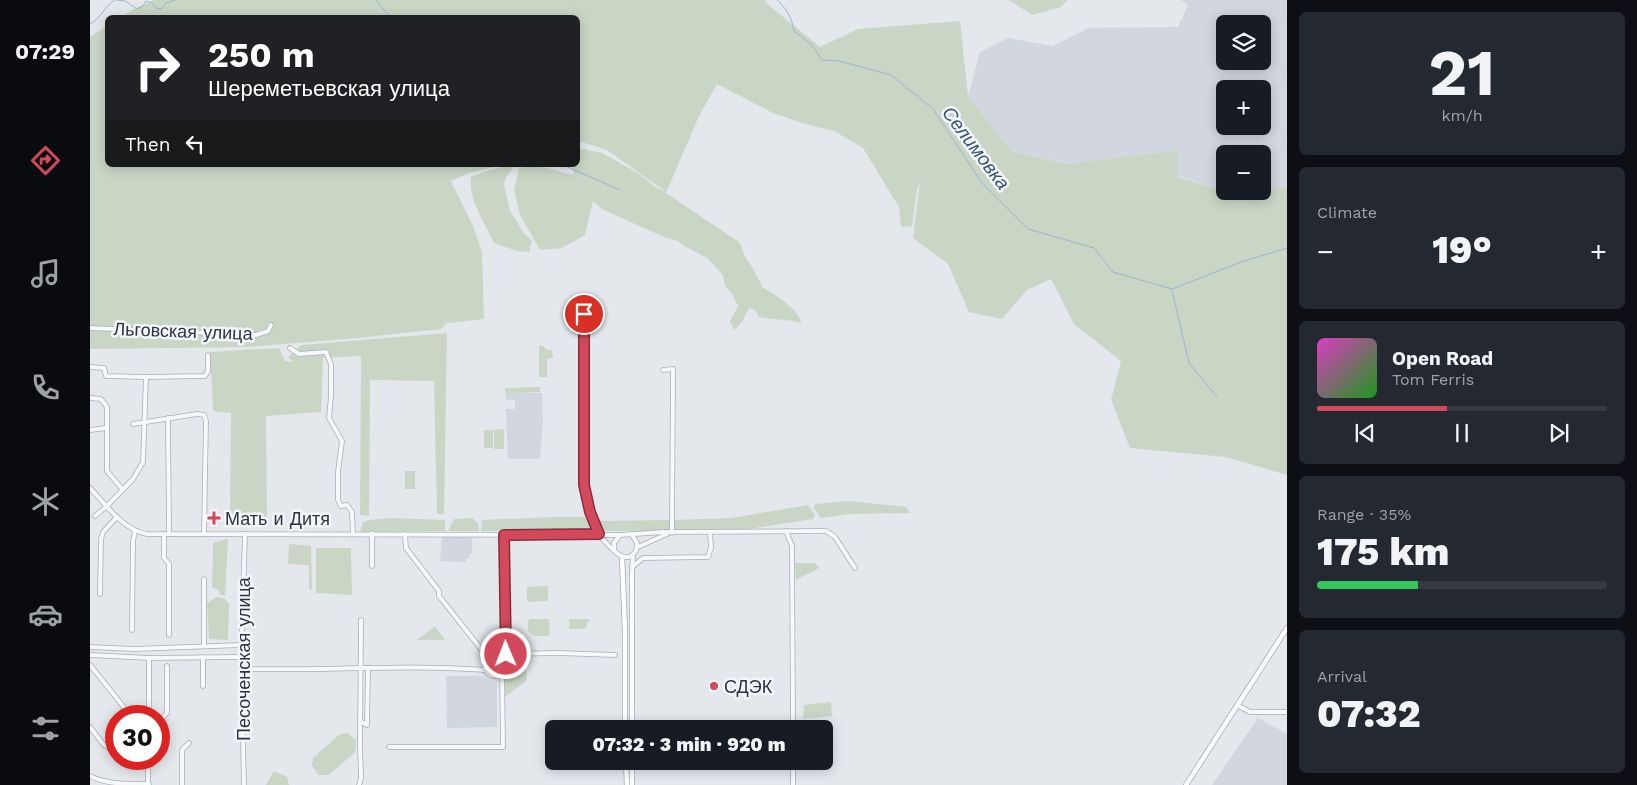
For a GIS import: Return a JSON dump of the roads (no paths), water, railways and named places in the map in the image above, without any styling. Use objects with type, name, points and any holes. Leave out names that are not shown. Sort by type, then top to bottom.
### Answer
[{"type":"main road","points":[[622,557],[626,720]]},
{"type":"main road","points":[[632,574],[632,720]]},
{"type":"main road","points":[[1186,785],[1287,628]]},
{"type":"main road","points":[[626,770],[626,785]]},
{"type":"main road","points":[[632,770],[632,785]]},
{"type":"street","points":[[584,314],[584,485],[590,512],[599,534],[622,557],[630,557],[634,554]]},
{"type":"street","name":"Льговская улица","points":[[90,328],[256,335],[268,331],[270,324]]},
{"type":"street","points":[[290,348],[298,354],[326,352],[331,364],[332,396],[329,418],[342,441],[338,472],[338,500],[341,506],[347,505],[352,512],[353,534]]},
{"type":"street","points":[[90,367],[104,368],[106,376],[205,376],[208,372],[208,355]]},
{"type":"street","points":[[663,370],[673,370],[672,533]]},
{"type":"street","points":[[94,516],[107,506],[133,479],[143,462],[146,377]]},
{"type":"street","points":[[90,398],[101,399],[107,407],[107,471],[122,490]]},
{"type":"street","points":[[133,424],[197,414],[204,415],[206,421],[204,534]]},
{"type":"street","points":[[168,418],[169,534]]},
{"type":"street","points":[[90,430],[107,428]]},
{"type":"street","points":[[90,488],[125,525],[135,531],[147,534],[372,533],[504,535],[826,531],[835,537],[855,568]]},
{"type":"street","points":[[100,594],[102,532],[117,517]]},
{"type":"street","points":[[132,630],[133,541],[135,531]]},
{"type":"street","points":[[786,531],[792,546],[793,720]]},
{"type":"street","points":[[634,554],[643,558],[708,557],[711,548],[710,532]]},
{"type":"street","points":[[372,533],[372,566]]},
{"type":"street","points":[[632,574],[634,554],[638,547],[654,538],[672,533]]},
{"type":"street","points":[[164,534],[164,558],[169,564],[169,635]]},
{"type":"street","name":"Песоченская улица","points":[[244,785],[241,645],[245,534]]},
{"type":"street","points":[[405,534],[407,550],[439,591],[439,596],[489,659]]},
{"type":"street","points":[[614,549],[615,539],[620,534]]},
{"type":"street","points":[[631,534],[636,540],[638,547]]},
{"type":"street","points":[[500,661],[506,654],[504,535]]},
{"type":"street","points":[[632,567],[643,558]]},
{"type":"street","points":[[204,580],[204,646]]},
{"type":"street","points":[[360,785],[361,620]]},
{"type":"street","points":[[90,647],[138,649],[241,645]]},
{"type":"street","points":[[506,654],[615,655]]},
{"type":"street","points":[[90,655],[149,658],[241,657]]},
{"type":"street","points":[[203,656],[204,686]]},
{"type":"street","points":[[149,658],[149,705]]},
{"type":"street","points":[[390,747],[503,747],[502,669],[500,661],[495,658],[489,659],[485,664],[485,670]]},
{"type":"street","points":[[90,665],[122,705]]},
{"type":"street","points":[[167,666],[167,705]]},
{"type":"street","points":[[241,669],[451,667],[485,670],[489,674],[494,675],[502,669]]},
{"type":"street","points":[[360,721],[367,725],[368,668]]},
{"type":"street","points":[[1237,705],[1250,712],[1287,712]]},
{"type":"street","points":[[90,727],[105,745]]},
{"type":"street","points":[[182,785],[182,750],[189,743]]},
{"type":"street","points":[[90,776],[108,784],[148,785],[148,770]]},
{"type":"street","points":[[793,770],[793,785]]},
{"type":"waterway","name":"Селимовка","points":[[90,24],[115,0]]},
{"type":"waterway","name":"Селимовка","points":[[117,0],[125,1],[137,9],[143,6],[146,1],[161,9],[166,3],[175,0]]},
{"type":"waterway","points":[[376,0],[388,15]]},
{"type":"waterway","name":"Селимовка","points":[[777,0],[789,14],[794,31],[812,45],[822,60],[839,61],[891,75],[933,109],[983,184],[1028,229],[1094,248],[1113,272],[1172,289],[1244,261],[1287,248]]},
{"type":"waterway","points":[[568,167],[620,190]]},
{"type":"waterway","points":[[1172,290],[1189,363],[1217,397]]},
{"type":"place","name":"Мать и Дитя","points":[[214,518]]},
{"type":"place","name":"СДЭК","points":[[714,686]]}]
